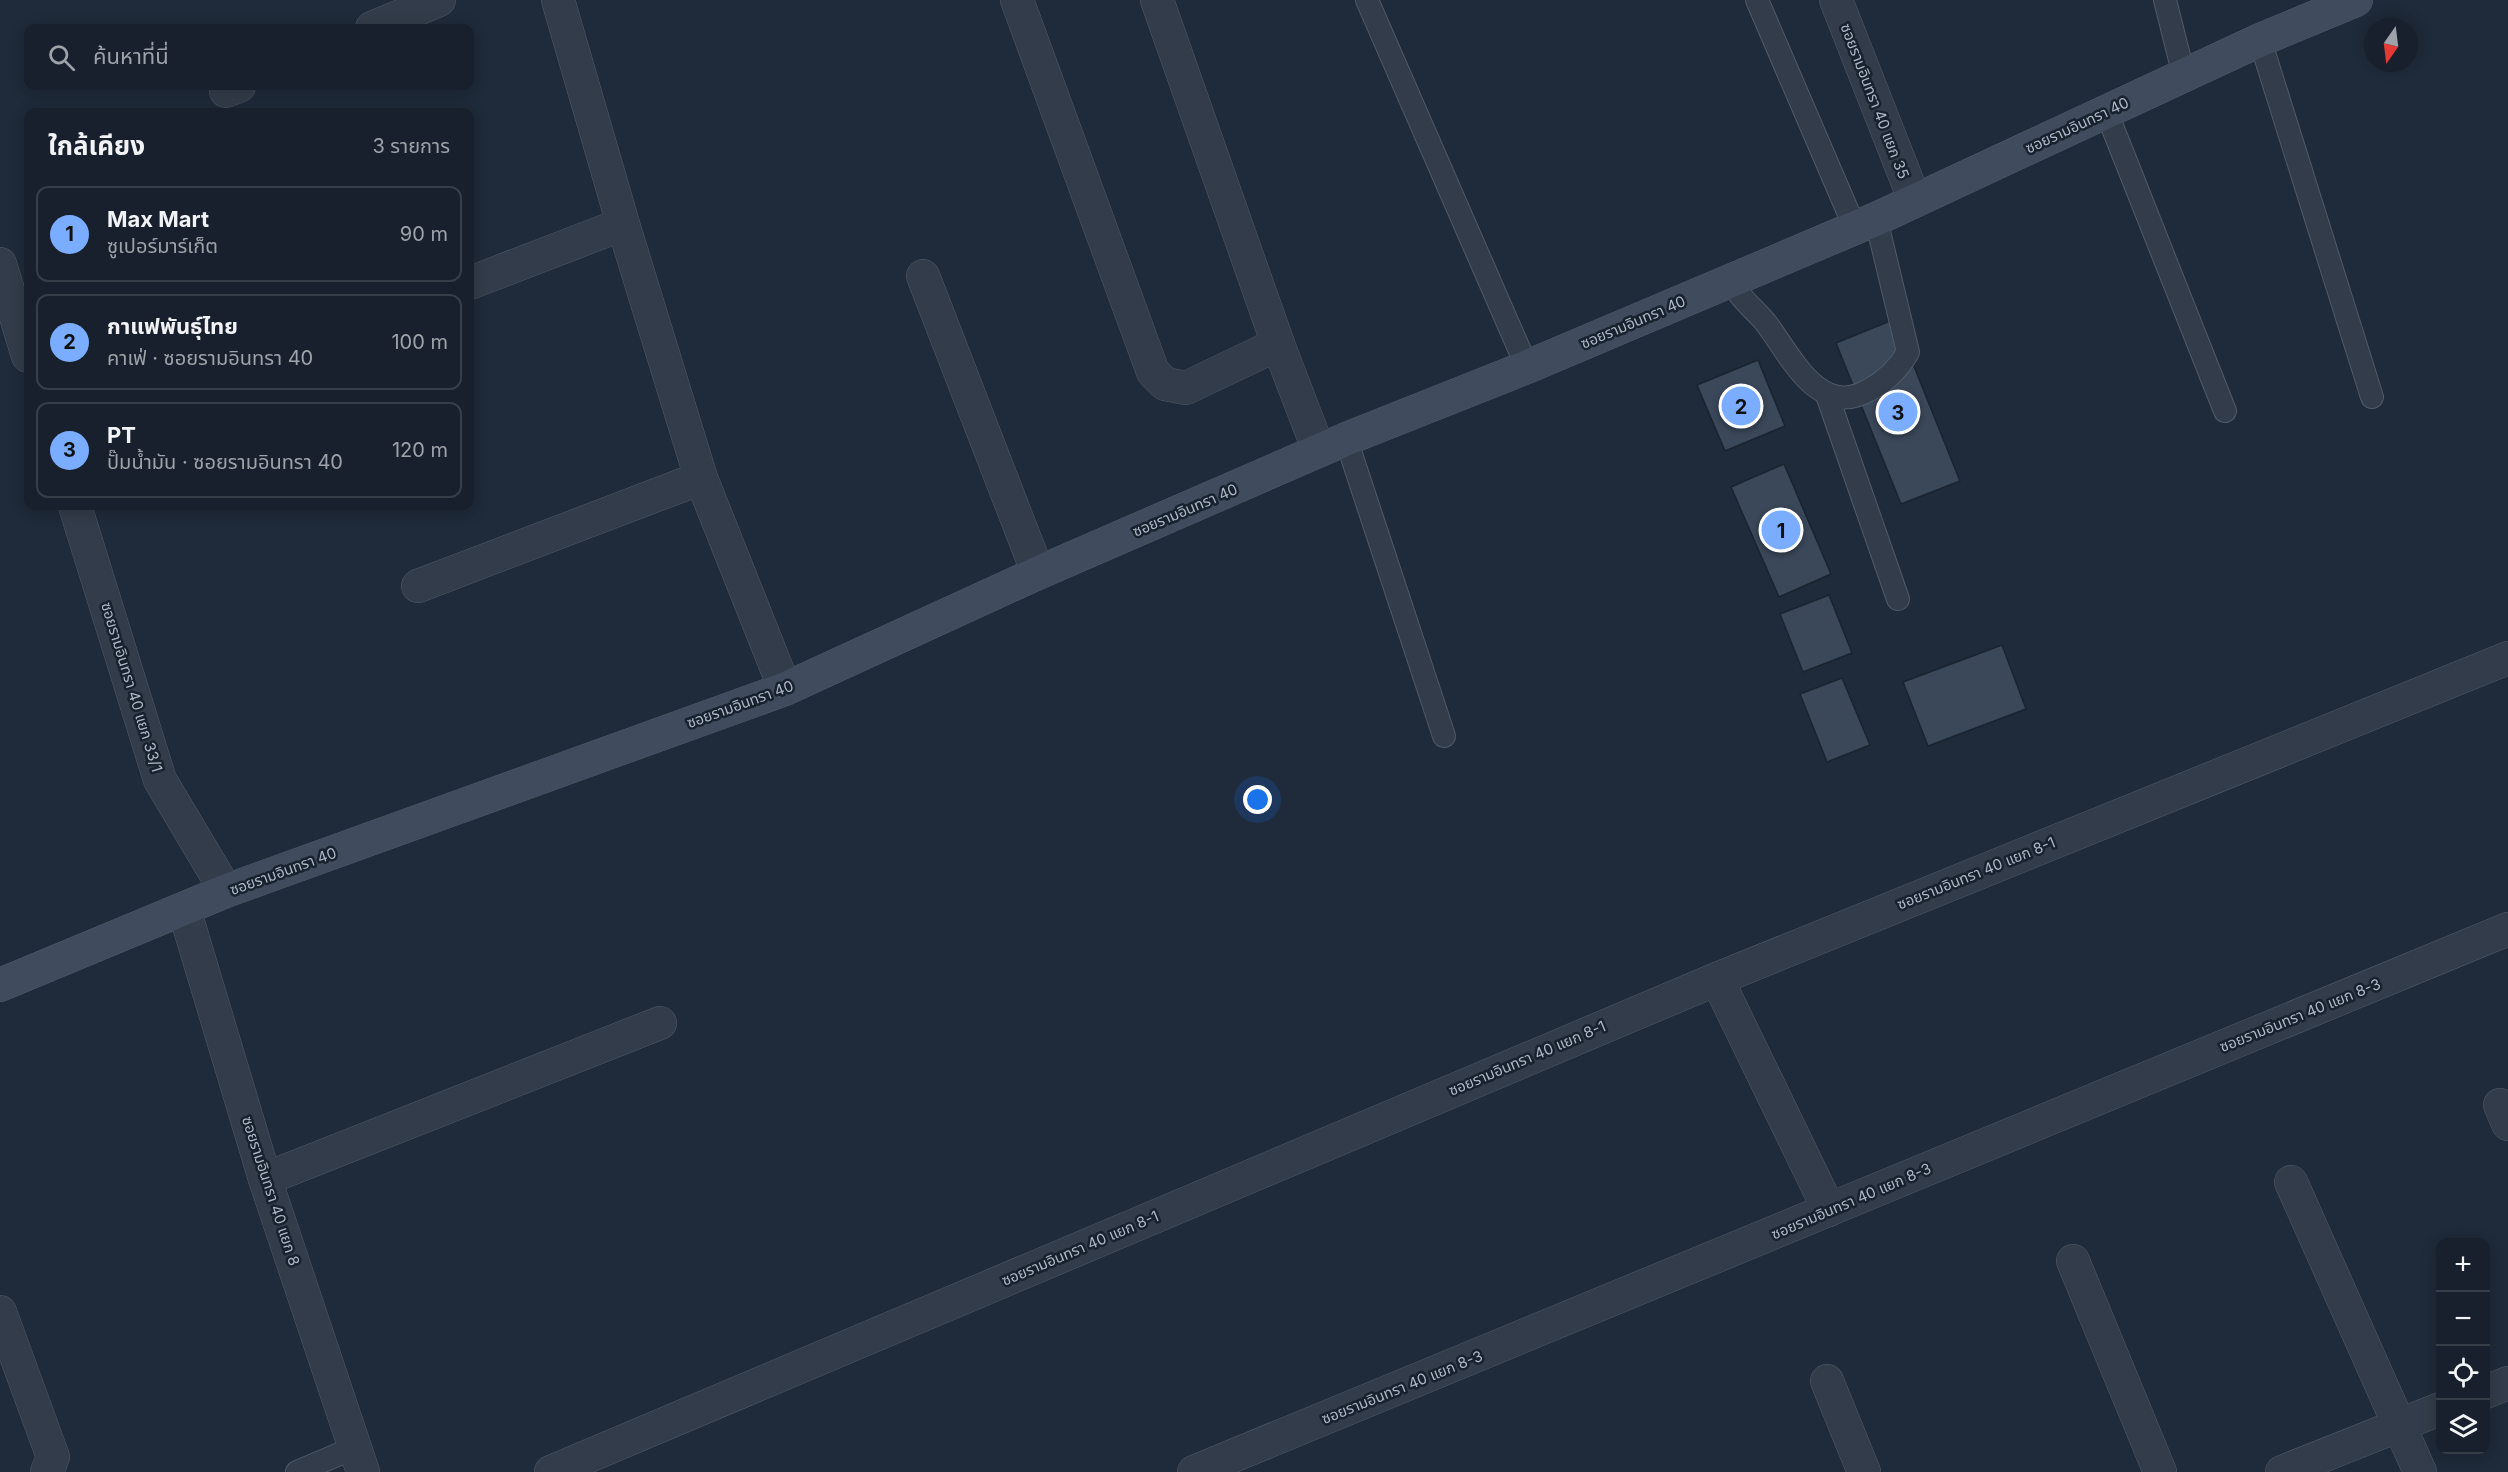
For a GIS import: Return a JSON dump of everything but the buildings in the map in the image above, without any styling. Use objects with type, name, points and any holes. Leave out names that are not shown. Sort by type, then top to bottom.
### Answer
[{"type":"street","points":[[382,24],[439,0]]},
{"type":"street","points":[[558,0],[623,224],[701,478],[785,688]]},
{"type":"street","points":[[1017,0],[1153,372],[1165,384],[1186,388],[1278,345]]},
{"type":"street","points":[[1157,0],[1278,345],[1332,445]]},
{"type":"street","name":"ซอยรามอินทรา 40 แยก 35","points":[[1836,0],[1915,201]]},
{"type":"street","name":"ซอยรามอินทรา 40","points":[[0,985],[226,891],[785,688],[1038,573],[1332,445],[1527,367],[1865,223],[2260,40],[2356,0]]},
{"type":"street","points":[[474,281],[623,224]]},
{"type":"street","points":[[0,264],[24,343]]},
{"type":"street","points":[[923,276],[1038,573]]},
{"type":"street","points":[[417,586],[701,478]]},
{"type":"street","name":"ซอยรามอินทรา 40 แยก 33/1","points":[[76,510],[160,780],[226,891]]},
{"type":"street","name":"ซอยรามอินทรา 40 แยก 8-1","points":[[551,1472],[1717,979],[2508,658]]},
{"type":"street","name":"ซอยรามอินทรา 40 แยก 8","points":[[183,909],[266,1179],[359,1459]]},
{"type":"street","name":"ซอยรามอินทรา 40 แยก 8-3","points":[[1194,1472],[2508,929]]},
{"type":"street","points":[[1717,979],[1829,1210]]},
{"type":"street","points":[[266,1179],[660,1023]]},
{"type":"street","points":[[2291,1182],[2420,1472]]},
{"type":"street","points":[[2073,1261],[2160,1472]]},
{"type":"street","points":[[0,1312],[53,1457],[47,1472]]},
{"type":"street","points":[[1827,1381],[1864,1472]]},
{"type":"street","points":[[2490,1390],[2508,1383]]},
{"type":"street","points":[[2282,1472],[2436,1411]]},
{"type":"lane","points":[[1367,0],[1527,367]]},
{"type":"lane","points":[[1757,0],[1865,223],[1908,352],[1901,365],[1880,384],[1858,397],[1827,395]]},
{"type":"lane","points":[[2165,0],[2184,76]]},
{"type":"lane","points":[[2260,40],[2373,397]]},
{"type":"lane","points":[[2106,111],[2225,411]]},
{"type":"lane","points":[[1732,280],[1736,292],[1765,322],[1804,377],[1827,395],[1898,599]]},
{"type":"lane","points":[[1332,445],[1444,736]]},
{"type":"lane","points":[[297,1472],[359,1459]]},
{"type":"place","name":"กาแฟพันธุ์ไทย","points":[[1741,406]]},
{"type":"place","name":"PT","points":[[1898,412]]},
{"type":"place","name":"Max Mart","points":[[1781,530]]}]
